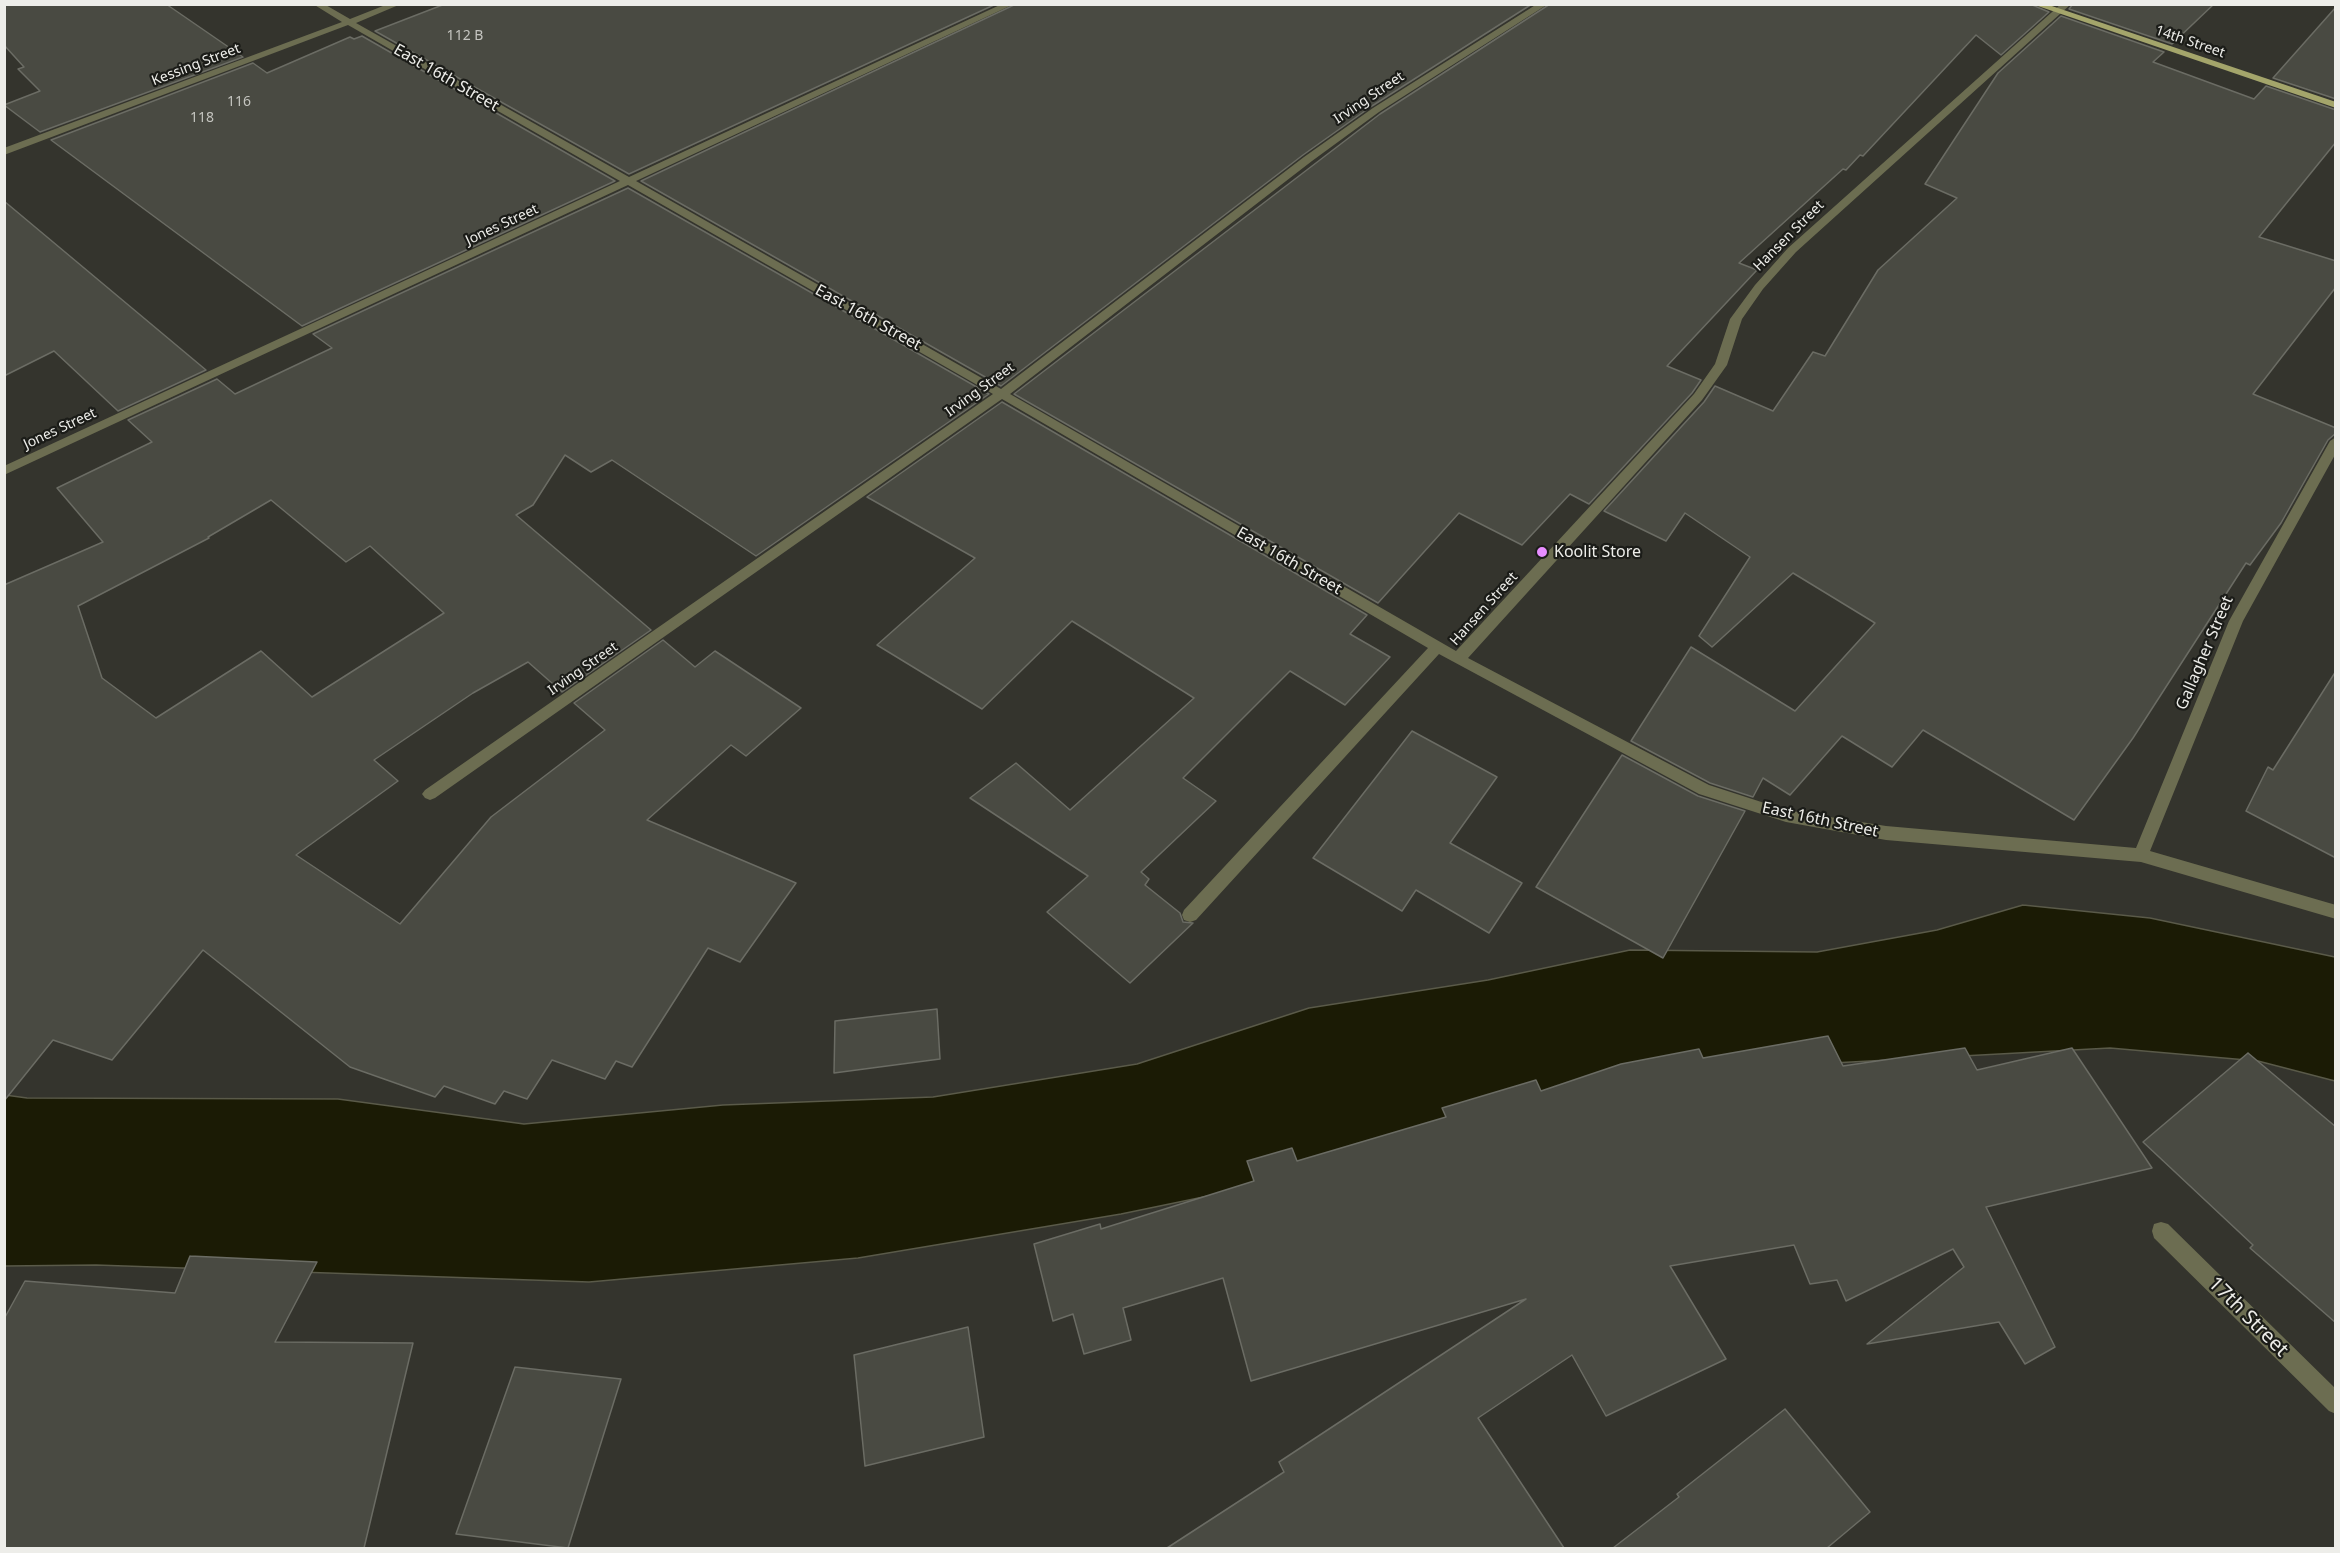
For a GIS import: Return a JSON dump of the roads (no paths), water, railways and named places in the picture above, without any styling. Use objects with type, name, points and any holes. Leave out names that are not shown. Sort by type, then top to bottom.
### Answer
[{"type":"main road","name":"14th Street","points":[[2036,4],[2063,8],[2336,105]]},
{"type":"street","name":"East 16th Street","points":[[317,4],[1002,394],[1458,659],[1704,790],[1786,816],[1886,833],[2141,855],[2336,912]]},
{"type":"street","name":"Kessing Street","points":[[4,152],[397,4]]},
{"type":"street","name":"Jones Street","points":[[4,471],[629,183],[1010,4]]},
{"type":"street","name":"Irving Street","points":[[430,794],[1002,394],[1308,159],[1376,110],[1544,4]]},
{"type":"street","name":"Hansen Street","points":[[1458,659],[1698,397],[1721,365],[1736,319],[1759,287],[1792,250],[2063,8]]},
{"type":"street","name":"Gallagher Street","points":[[2141,855],[2236,621],[2336,441]]},
{"type":"street","points":[[1190,915],[1437,647]]},
{"type":"street","name":"17th Street","points":[[2161,1231],[2336,1404]]},
{"type":"place","name":"Koolit Store","points":[[1542,552]]}]
